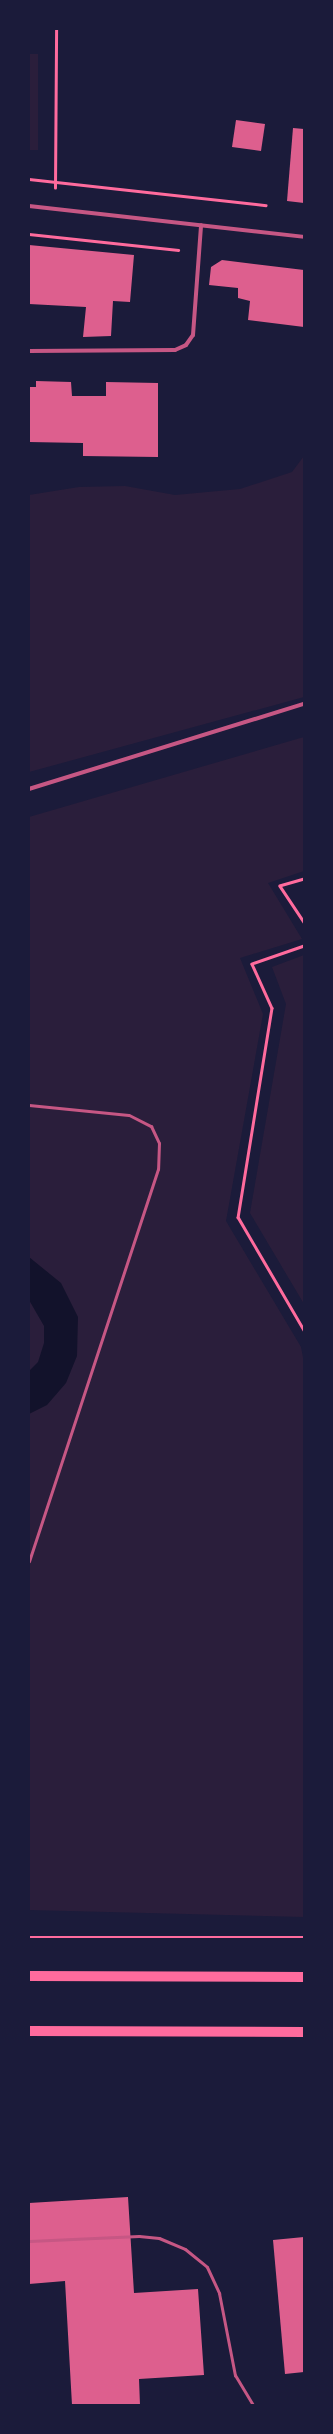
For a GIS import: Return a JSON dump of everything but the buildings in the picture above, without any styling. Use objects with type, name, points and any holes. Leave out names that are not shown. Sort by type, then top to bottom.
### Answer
[{"type":"main road","points":[[29,1976],[304,1977]]},
{"type":"main road","points":[[29,2031],[304,2032]]},
{"type":"street","points":[[29,206],[304,237]]},
{"type":"street","points":[[29,352],[175,350],[186,345],[193,335],[201,225]]},
{"type":"street","points":[[29,789],[304,704]]},
{"type":"lane","points":[[29,1105],[129,1115],[151,1126],[159,1143],[158,1169],[29,1561]]},
{"type":"lane","points":[[29,2241],[139,2236],[159,2238],[185,2249],[206,2268],[219,2293],[235,2375],[253,2405]]},
{"type":"path","points":[[56,29],[56,182]]},
{"type":"path","points":[[29,179],[266,205]]},
{"type":"path","points":[[29,234],[199,252]]},
{"type":"path","points":[[304,879],[280,886],[304,922]]},
{"type":"path","points":[[304,946],[252,964],[272,1008],[238,1217],[304,1330]]},
{"type":"path","points":[[29,1937],[304,1937]]},
{"type":"shaded area","points":[[29,54],[38,54],[38,150],[29,150]]},
{"type":"shaded area","points":[[304,456],[304,697],[29,772],[29,495],[79,487],[125,486],[175,495],[240,489],[292,472]]},
{"type":"shaded area","points":[[304,737],[304,871],[268,883],[302,939],[240,958],[263,1014],[226,1221],[301,1347],[304,1363],[304,1917],[29,1910],[29,817]]},
{"type":"shaded area","points":[[304,955],[304,1304],[250,1213],[286,1004],[272,967]]},
{"type":"shaded area","points":[[29,1257],[61,1283],[78,1317],[77,1356],[66,1383],[47,1405],[29,1414],[29,1371],[38,1362],[44,1343],[44,1326],[29,1300]]}]
